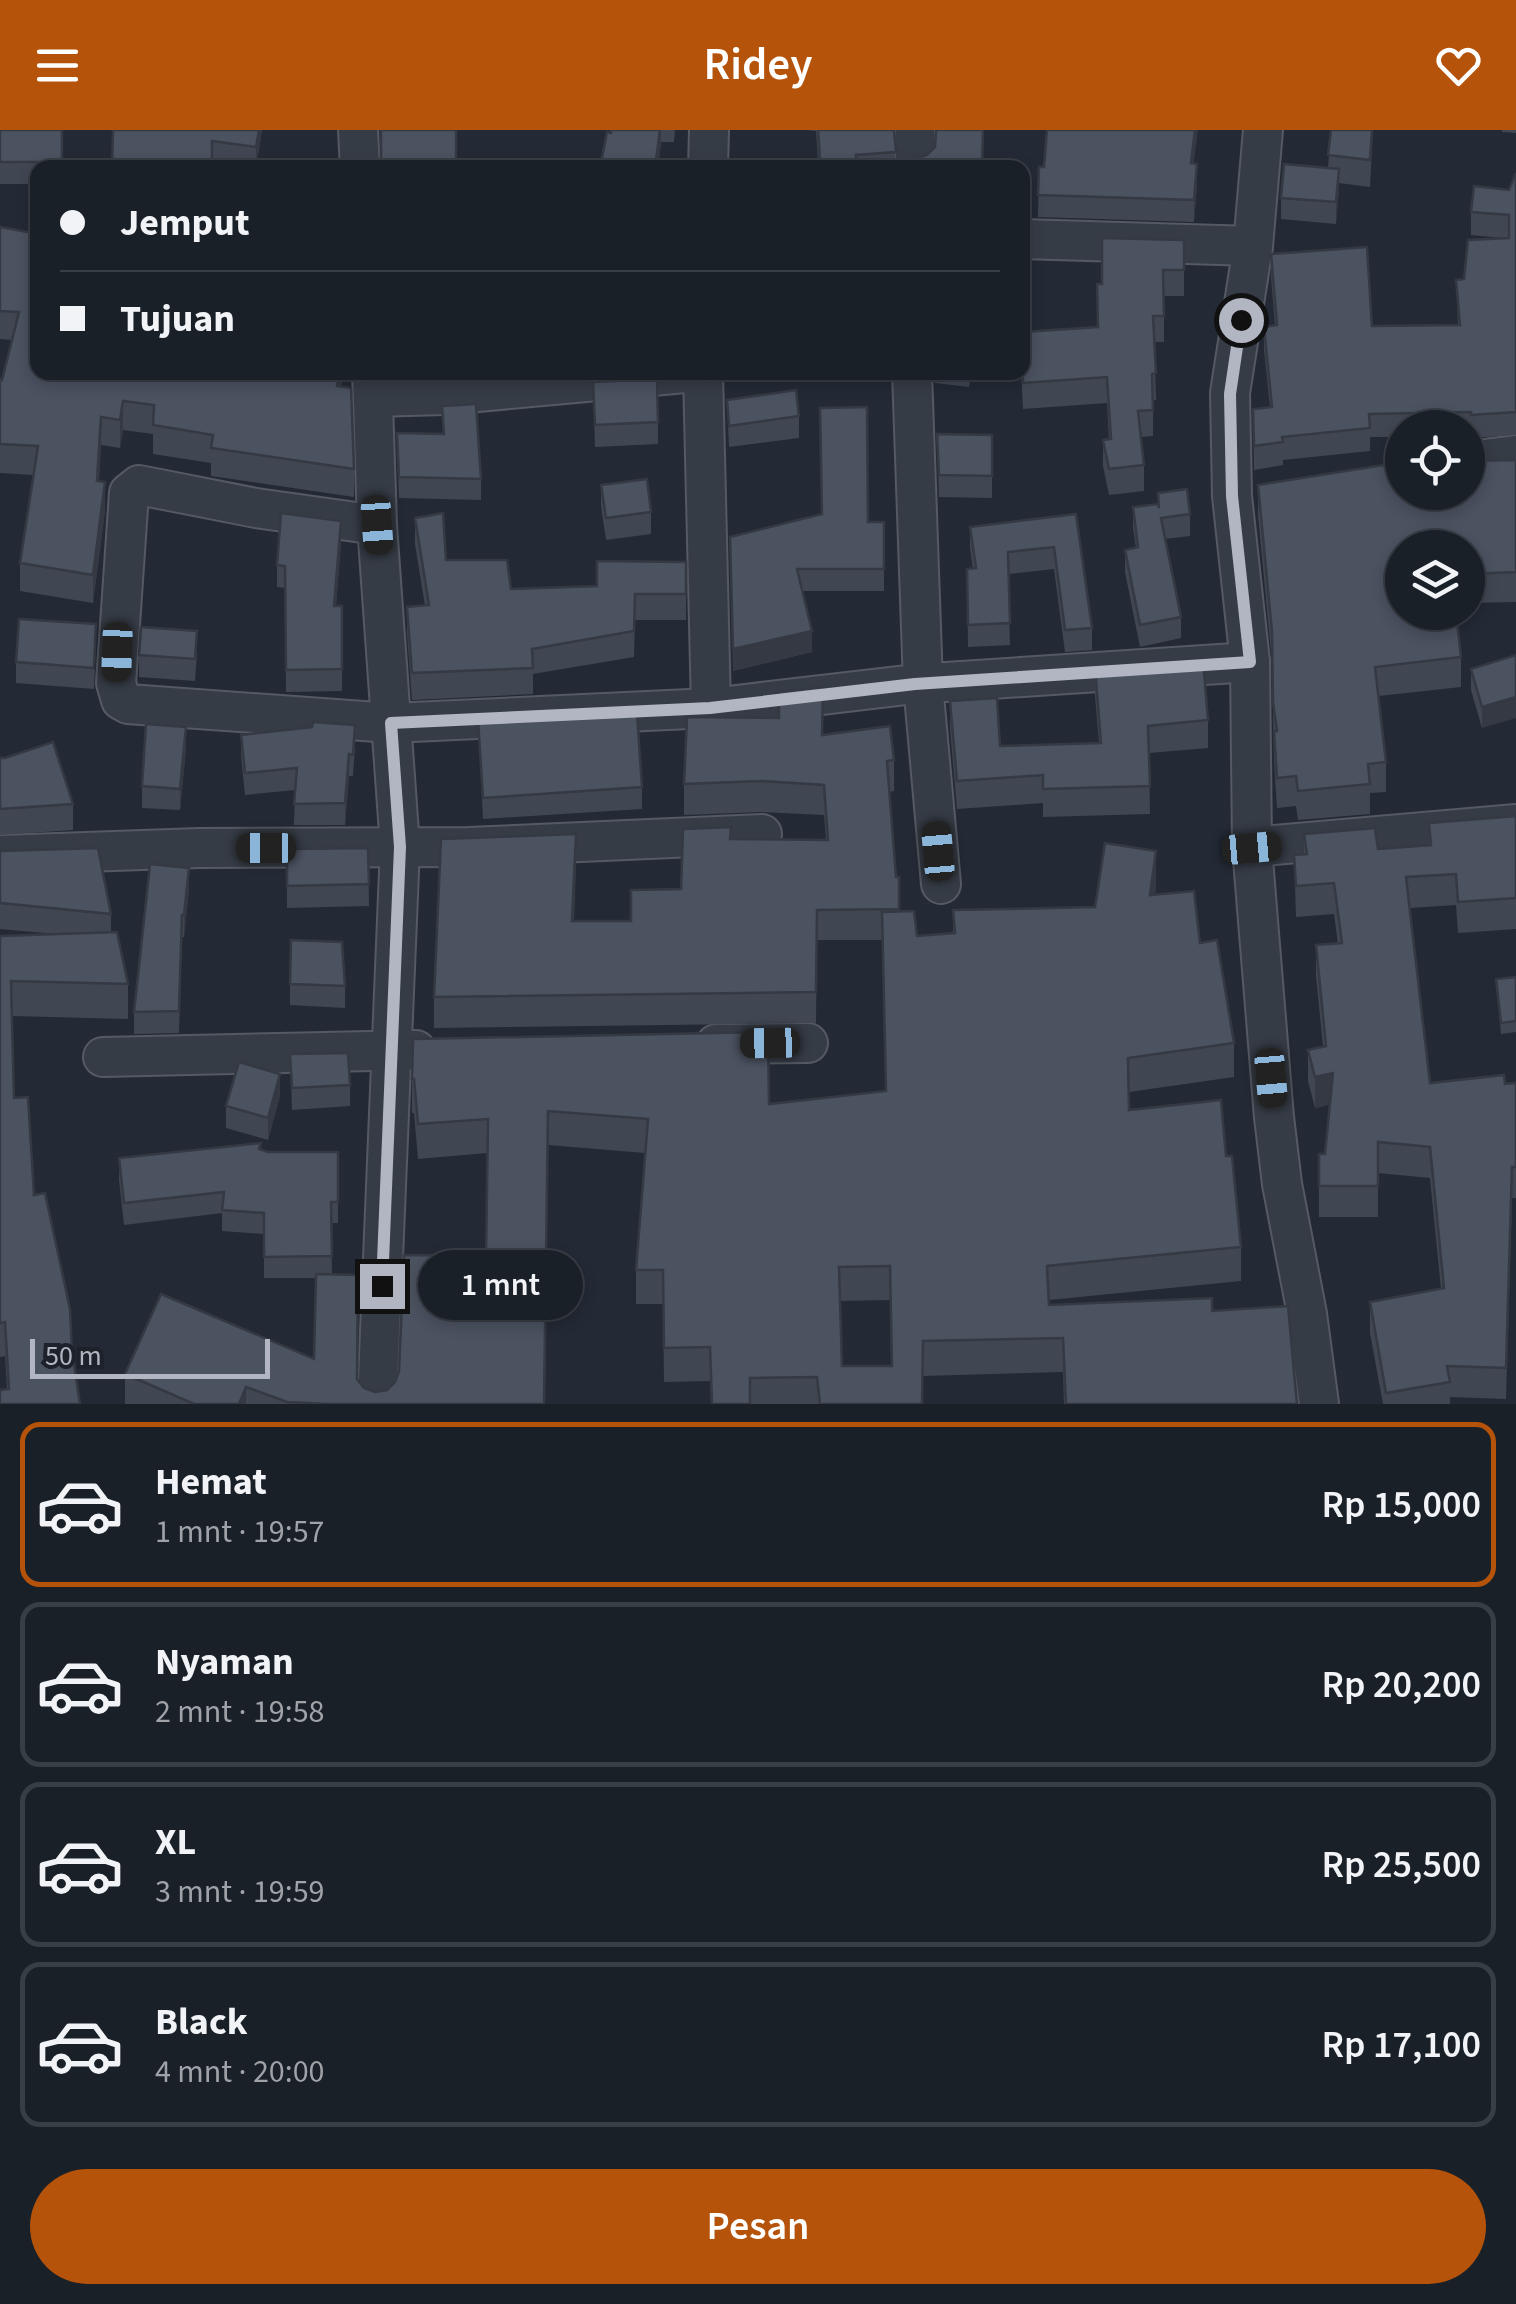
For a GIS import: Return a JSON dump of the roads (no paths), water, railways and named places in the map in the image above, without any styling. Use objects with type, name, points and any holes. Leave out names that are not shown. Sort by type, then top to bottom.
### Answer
[{"type":"street","points":[[358,130],[360,160]]},
{"type":"street","points":[[708,160],[710,130]]},
{"type":"street","points":[[915,160],[916,130]]},
{"type":"street","points":[[1263,130],[1253,246],[1230,394],[1232,496],[1250,662],[1252,848],[1282,1184],[1307,1314],[1319,1404]]},
{"type":"street","points":[[1030,239],[1253,246]]},
{"type":"street","points":[[377,1404],[400,847],[377,525],[372,385],[446,395],[611,380]]},
{"type":"street","points":[[699,380],[710,708]]},
{"type":"street","points":[[912,380],[924,684],[940,884]]},
{"type":"street","points":[[1485,459],[1516,455]]},
{"type":"street","points":[[377,525],[256,508],[139,485],[129,493],[120,588],[117,693],[128,704],[391,723],[710,708],[924,684],[1250,662]]},
{"type":"street","points":[[1232,496],[1270,490]]},
{"type":"street","points":[[1252,848],[1516,824]]},
{"type":"street","points":[[0,855],[199,848],[400,847],[762,834]]},
{"type":"street","points":[[689,1045],[808,1042]]},
{"type":"street","points":[[103,1058],[450,1050]]}]
